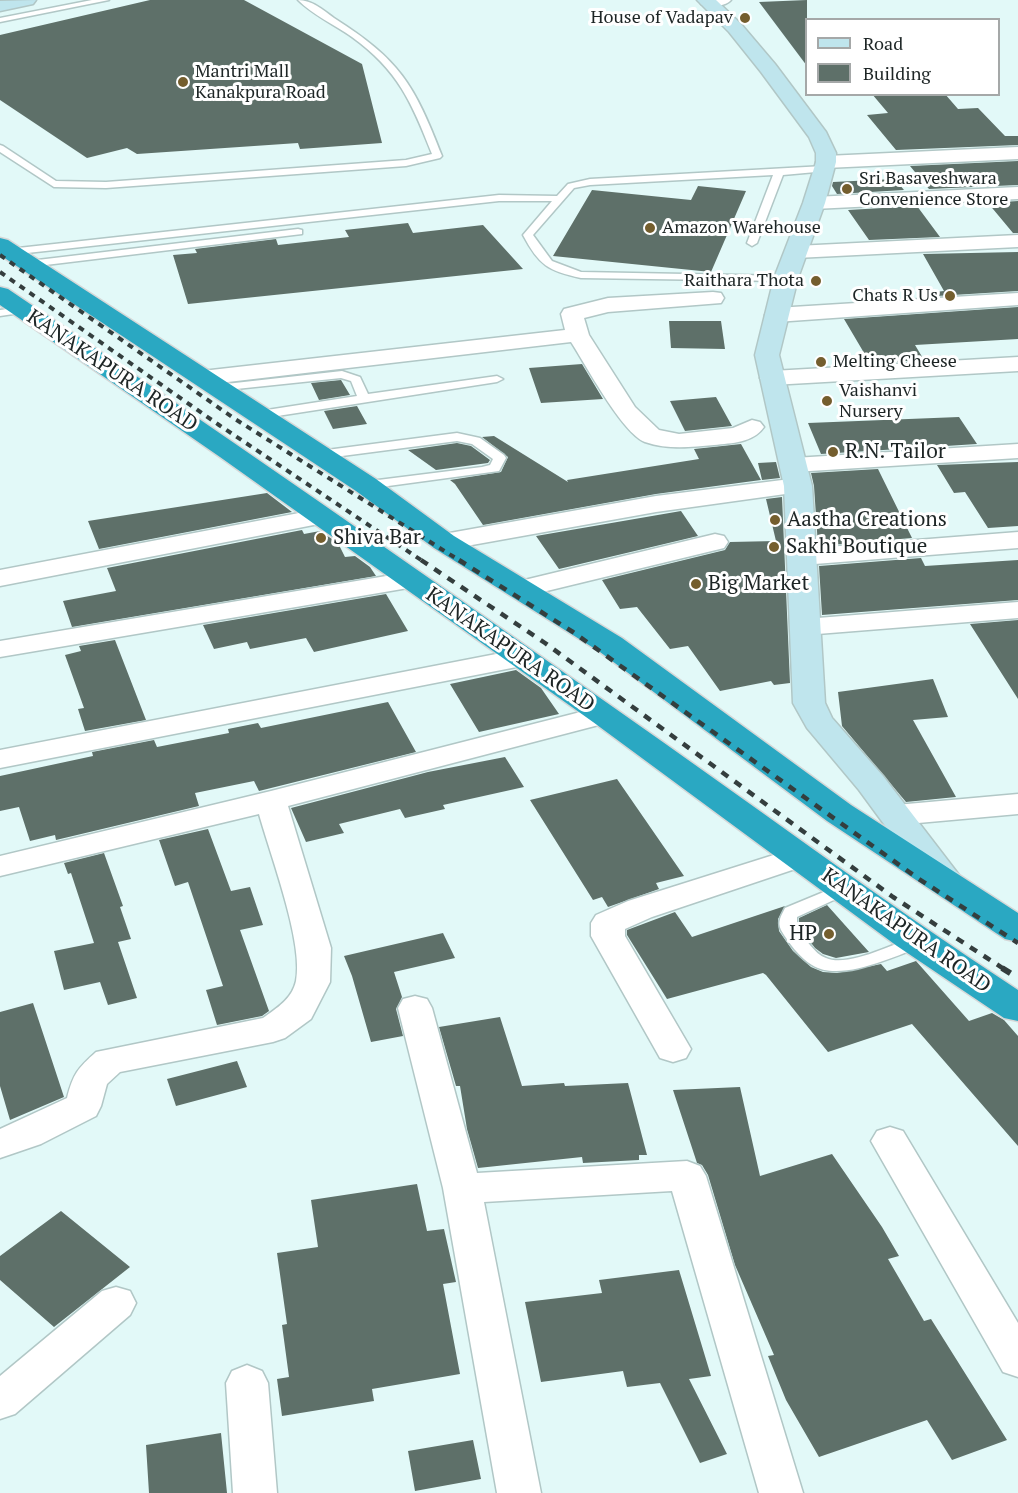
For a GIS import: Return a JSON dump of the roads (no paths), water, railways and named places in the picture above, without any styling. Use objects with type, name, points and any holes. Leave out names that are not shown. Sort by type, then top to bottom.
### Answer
[{"type":"highway","name":"KANAKAPURA ROAD","points":[[13,254],[366,485],[444,542],[611,645],[839,813],[1018,930]]},
{"type":"highway","name":"KANAKAPURA ROAD","points":[[8,306],[230,452],[604,715],[917,942],[1018,1008]]},
{"type":"highway","points":[[230,452],[270,423]]},
{"type":"street","points":[[0,6],[27,0]]},
{"type":"street","points":[[707,0],[723,0]]},
{"type":"street","points":[[707,0],[735,28],[793,101],[819,136],[826,153],[825,165],[814,203],[786,278],[767,355],[796,475],[809,703],[836,744],[896,815],[945,883]]},
{"type":"street","points":[[825,165],[1018,153]]},
{"type":"street","points":[[814,203],[1018,193]]},
{"type":"street","points":[[796,252],[1018,241]]},
{"type":"street","points":[[713,298],[608,305],[572,314],[578,335],[626,411],[651,436],[679,441],[739,435],[752,427]]},
{"type":"street","points":[[776,315],[1018,299]]},
{"type":"street","points":[[210,383],[578,335]]},
{"type":"street","points":[[772,378],[1018,364]]},
{"type":"street","points":[[444,542],[656,504],[796,475],[1018,452]]},
{"type":"street","points":[[0,578],[320,517]]},
{"type":"street","points":[[802,557],[1018,540]]},
{"type":"street","points":[[522,590],[715,542]]},
{"type":"street","points":[[0,649],[410,580]]},
{"type":"street","points":[[805,627],[1018,610]]},
{"type":"street","points":[[0,759],[522,658]]},
{"type":"street","points":[[0,866],[271,801],[604,715]]},
{"type":"street","points":[[0,1144],[28,1134],[83,1106],[90,1078],[109,1061],[273,1029],[299,1010],[313,982],[314,948],[271,801]]},
{"type":"street","points":[[896,815],[1018,804]]},
{"type":"street","points":[[673,1049],[608,936],[608,923],[640,909],[799,857]]},
{"type":"street","points":[[415,1008],[462,1188],[519,1493]]},
{"type":"street","points":[[890,1141],[1013,1340]]},
{"type":"street","points":[[462,1188],[687,1176],[781,1493]]},
{"type":"street","points":[[0,1401],[116,1303]]},
{"type":"street","points":[[247,1383],[255,1493]]},
{"type":"lane","points":[[0,20],[105,0]]},
{"type":"lane","points":[[0,148],[54,184],[106,185],[406,163],[437,156],[421,114],[395,70],[362,40],[302,0]]},
{"type":"lane","points":[[786,278],[581,275],[557,270],[540,258],[528,235],[571,186],[590,182],[689,178],[825,165]]},
{"type":"lane","points":[[752,243],[780,170]]},
{"type":"lane","points":[[13,254],[499,198],[533,196],[559,199]]},
{"type":"lane","points":[[13,254],[298,232]]},
{"type":"lane","points":[[210,383],[342,374],[356,379],[364,398]]},
{"type":"lane","points":[[270,423],[364,398],[497,379]]},
{"type":"lane","points":[[319,454],[457,436],[476,441],[500,458],[495,468],[482,471],[366,485]]},
{"type":"lane","points":[[843,889],[791,912],[786,920],[787,928],[815,960],[823,964],[841,966],[917,942]]},
{"type":"railway","points":[[0,255],[235,419],[462,562]]},
{"type":"railway","points":[[0,272],[219,425],[424,562]]},
{"type":"railway","points":[[421,560],[545,643],[893,897],[1004,969]]},
{"type":"railway","points":[[459,560],[573,632],[919,879],[1018,943]]},
{"type":"railway","points":[[1002,968],[1018,978]]},
{"type":"place","name":"House of Vadapav","points":[[745,18]]},
{"type":"place","name":"Mantri Mall Kanakpura Road","points":[[183,82]]},
{"type":"place","name":"Sri Basaveshwara Convenience Store","points":[[847,189]]},
{"type":"place","name":"Amazon Warehouse","points":[[650,228]]},
{"type":"place","name":"Raithara Thota","points":[[816,281]]},
{"type":"place","name":"Chats R Us","points":[[950,296]]},
{"type":"place","name":"Melting Cheese","points":[[821,362]]},
{"type":"place","name":"Vaishanvi Nursery","points":[[827,401]]},
{"type":"place","name":"R.N. Tailor","points":[[833,452]]},
{"type":"place","name":"Aastha Creations","points":[[775,520]]},
{"type":"place","name":"Shiva Bar","points":[[321,538]]},
{"type":"place","name":"Sakhi Boutique","points":[[774,547]]},
{"type":"place","name":"Big Market","points":[[696,584]]},
{"type":"place","name":"HP","points":[[829,934]]}]
